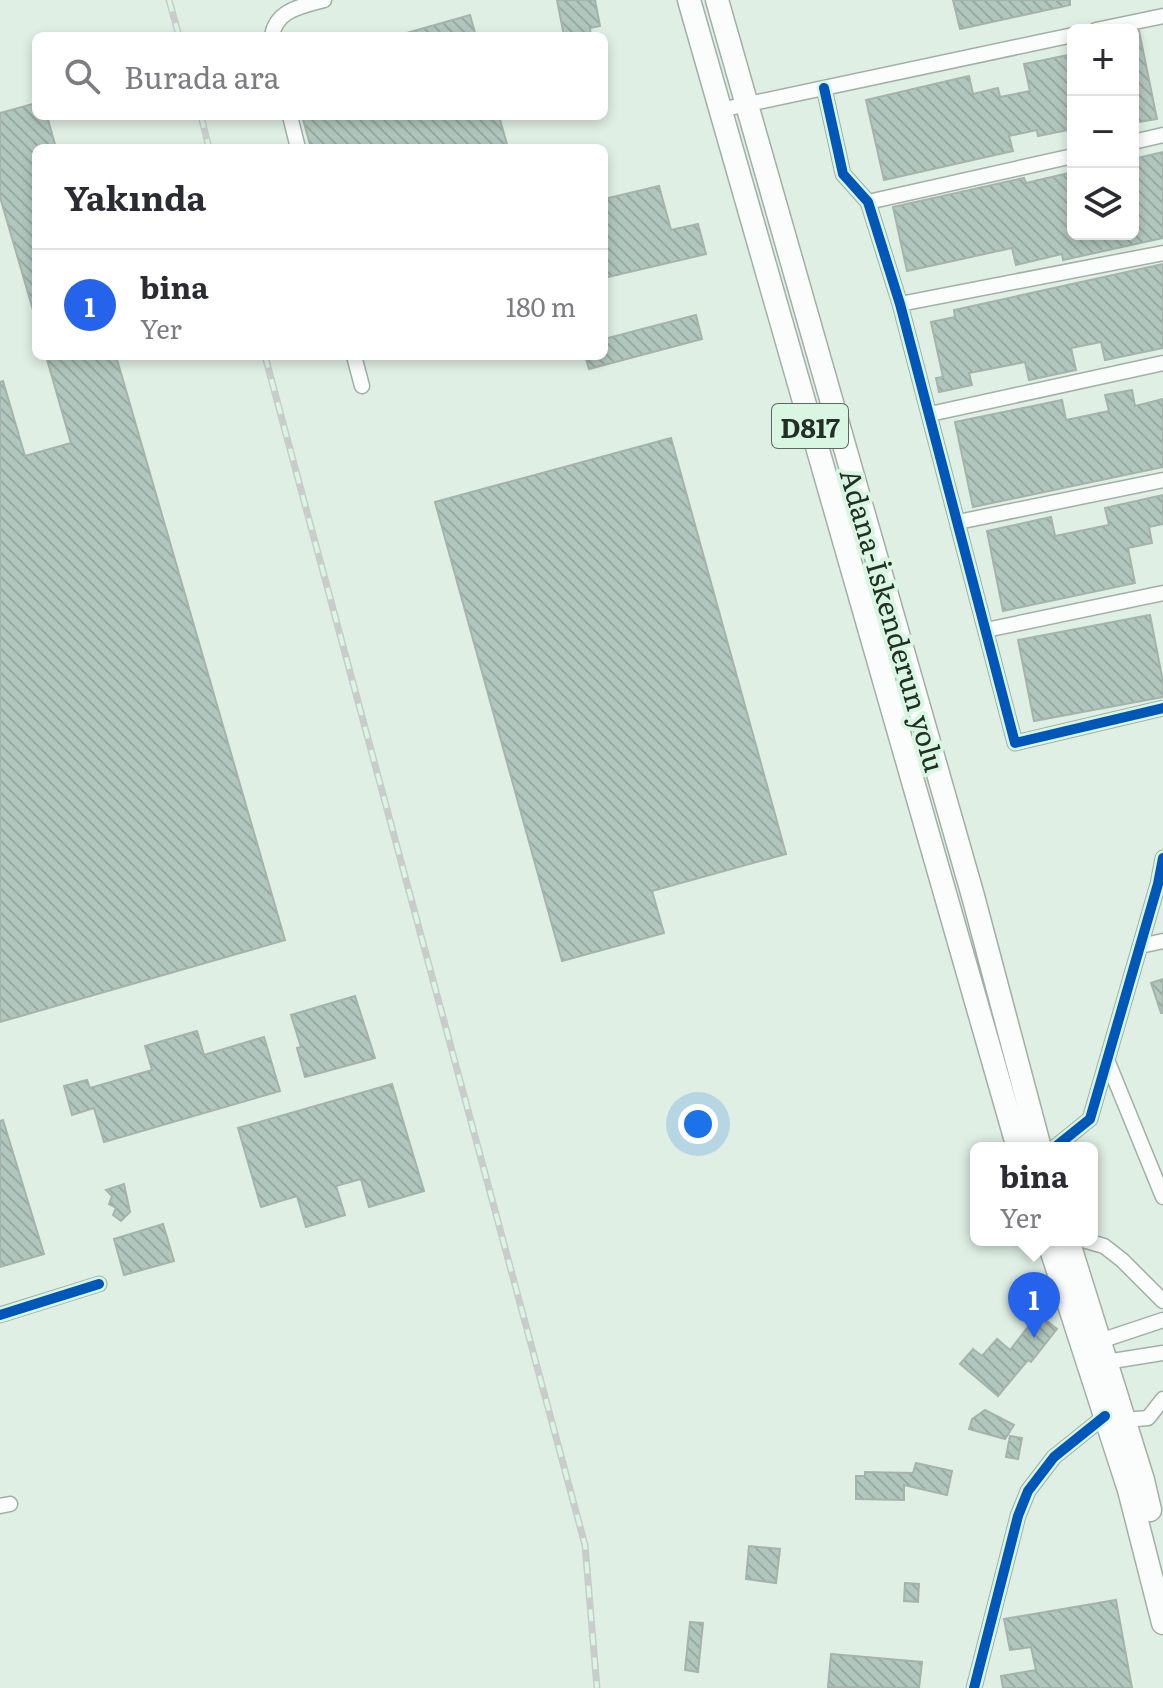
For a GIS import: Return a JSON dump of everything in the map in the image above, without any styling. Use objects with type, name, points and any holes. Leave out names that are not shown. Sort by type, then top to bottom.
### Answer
[{"type":"highway","name":"D817","points":[[689,0],[1016,1142]]},
{"type":"highway","name":"Adana-İskenderun yolu","points":[[717,0],[973,896],[1038,1142]]},
{"type":"highway","points":[[1050,1246],[1115,1418],[1143,1480],[1163,1562]]},
{"type":"highway","points":[[1070,1246],[1103,1351],[1129,1490],[1163,1623]]},
{"type":"street","points":[[273,32],[285,13],[324,0]]},
{"type":"street","points":[[1125,24],[1163,16]]},
{"type":"street","points":[[720,110],[1067,36]]},
{"type":"street","points":[[824,88],[843,174],[868,202],[900,304],[1015,743],[1163,708]]},
{"type":"street","points":[[291,120],[297,144]]},
{"type":"street","points":[[1139,141],[1163,135]]},
{"type":"street","points":[[868,202],[1067,157]]},
{"type":"street","points":[[900,304],[1163,253]]},
{"type":"street","points":[[355,360],[362,386]]},
{"type":"street","points":[[930,414],[1163,363]]},
{"type":"street","points":[[958,522],[1163,480]]},
{"type":"street","points":[[986,630],[1163,593]]},
{"type":"street","points":[[1061,1142],[1090,1119],[1163,858]]},
{"type":"street","points":[[1140,946],[1163,941]]},
{"type":"street","points":[[1107,1060],[1162,1193]]},
{"type":"street","points":[[1098,1244],[1122,1260],[1163,1301]]},
{"type":"street","points":[[0,1315],[99,1284]]},
{"type":"street","points":[[1103,1351],[1163,1320]]},
{"type":"street","points":[[1103,1351],[1163,1353]]},
{"type":"street","points":[[974,1688],[1018,1516],[1028,1491],[1054,1457],[1115,1418],[1148,1418],[1163,1399]]},
{"type":"building","points":[[557,0],[595,0],[600,26],[590,28],[590,32],[563,32]]},
{"type":"building","points":[[953,0],[1070,0],[1070,5],[960,29]]},
{"type":"building","points":[[470,15],[475,32],[410,32]]},
{"type":"building","points":[[1139,31],[1157,119],[1139,122]]},
{"type":"building","points":[[1067,55],[1067,130],[1038,136],[1037,130],[1009,136],[1013,151],[884,180],[866,100],[969,76],[973,94],[998,88],[1000,97],[1030,91],[1024,64]]},
{"type":"building","points":[[32,104],[32,120],[48,120],[55,144],[32,144],[32,307],[0,197],[0,113]]},
{"type":"building","points":[[303,120],[500,120],[507,144],[310,144]]},
{"type":"building","points":[[1163,152],[1163,238],[1063,260],[1062,254],[1016,265],[1012,248],[907,271],[893,207],[1024,178],[1026,183],[1067,173],[1067,240],[1139,240],[1139,158]]},
{"type":"building","points":[[659,186],[671,230],[698,224],[706,254],[608,277],[608,198]]},
{"type":"building","points":[[1163,264],[1163,348],[1105,360],[1101,342],[1071,348],[1076,370],[1029,380],[1025,362],[969,373],[972,385],[939,392],[936,378],[943,377],[931,322],[955,317],[954,310]]},
{"type":"building","points":[[696,315],[702,339],[589,369],[586,360],[608,360],[608,338]]},
{"type":"building","points":[[47,360],[117,360],[285,940],[0,1022],[0,382],[3,381],[25,456],[71,443]]},
{"type":"building","points":[[1132,390],[1135,406],[1163,399],[1163,467],[973,507],[955,422],[1062,400],[1066,420],[1109,411],[1105,395]]},
{"type":"building","points":[[671,438],[786,854],[652,891],[664,933],[562,961],[435,502]]},
{"type":"building","points":[[1163,495],[1163,524],[1149,527],[1152,543],[1128,548],[1135,583],[1003,611],[987,531],[1051,517],[1055,536],[1109,525],[1105,508]]},
{"type":"building","points":[[1150,615],[1163,697],[1034,721],[1018,640]]},
{"type":"building","points":[[1163,979],[1163,1013],[1161,1013],[1151,983]]},
{"type":"building","points":[[355,996],[375,1058],[305,1077],[297,1048],[301,1047],[291,1015]]},
{"type":"building","points":[[197,1031],[204,1055],[264,1037],[280,1091],[104,1142],[94,1108],[72,1115],[64,1086],[87,1080],[90,1088],[152,1070],[145,1046]]},
{"type":"building","points":[[392,1084],[424,1191],[369,1207],[361,1179],[336,1186],[345,1215],[306,1227],[297,1196],[261,1207],[238,1128]]},
{"type":"building","points":[[3,1120],[44,1254],[0,1267],[0,1121]]},
{"type":"building","points":[[124,1184],[130,1212],[121,1221],[113,1215],[116,1208],[109,1204],[112,1196],[106,1190]]},
{"type":"building","points":[[163,1224],[174,1261],[124,1275],[114,1239]]},
{"type":"building","points":[[1038,1314],[1057,1329],[998,1396],[960,1364],[973,1349],[982,1356],[997,1339],[1010,1350]]},
{"type":"building","points":[[985,1410],[1014,1425],[1005,1439],[969,1429],[972,1419]]},
{"type":"building","points":[[1010,1436],[1022,1438],[1018,1459],[1006,1457]]},
{"type":"building","points":[[916,1463],[952,1471],[947,1495],[904,1485],[904,1500],[856,1499],[856,1476],[865,1476],[865,1472],[913,1473]]},
{"type":"building","points":[[749,1546],[780,1549],[776,1583],[746,1579]]},
{"type":"building","points":[[905,1583],[919,1584],[918,1602],[904,1601]]},
{"type":"building","points":[[1116,1600],[1132,1688],[1003,1688],[1001,1676],[1036,1670],[1031,1647],[1010,1650],[1004,1619]]},
{"type":"building","points":[[690,1622],[703,1623],[698,1672],[685,1670]]},
{"type":"building","points":[[831,1654],[922,1662],[919,1688],[828,1687]]},
{"type":"railway","points":[[169,0],[178,32]]},
{"type":"railway","points":[[202,120],[208,144]]},
{"type":"railway","points":[[266,360],[585,1545],[597,1688]]},
{"type":"cycle path","points":[[824,88],[843,174],[868,202],[900,304],[1015,743],[1163,708]]},
{"type":"cycle path","points":[[1061,1142],[1090,1119],[1163,858]]},
{"type":"cycle path","points":[[0,1315],[99,1284]]},
{"type":"cycle path","points":[[974,1688],[1018,1516],[1028,1491],[1054,1457],[1105,1416]]},
{"type":"place","name":"bina","points":[[1034,1338]]}]
